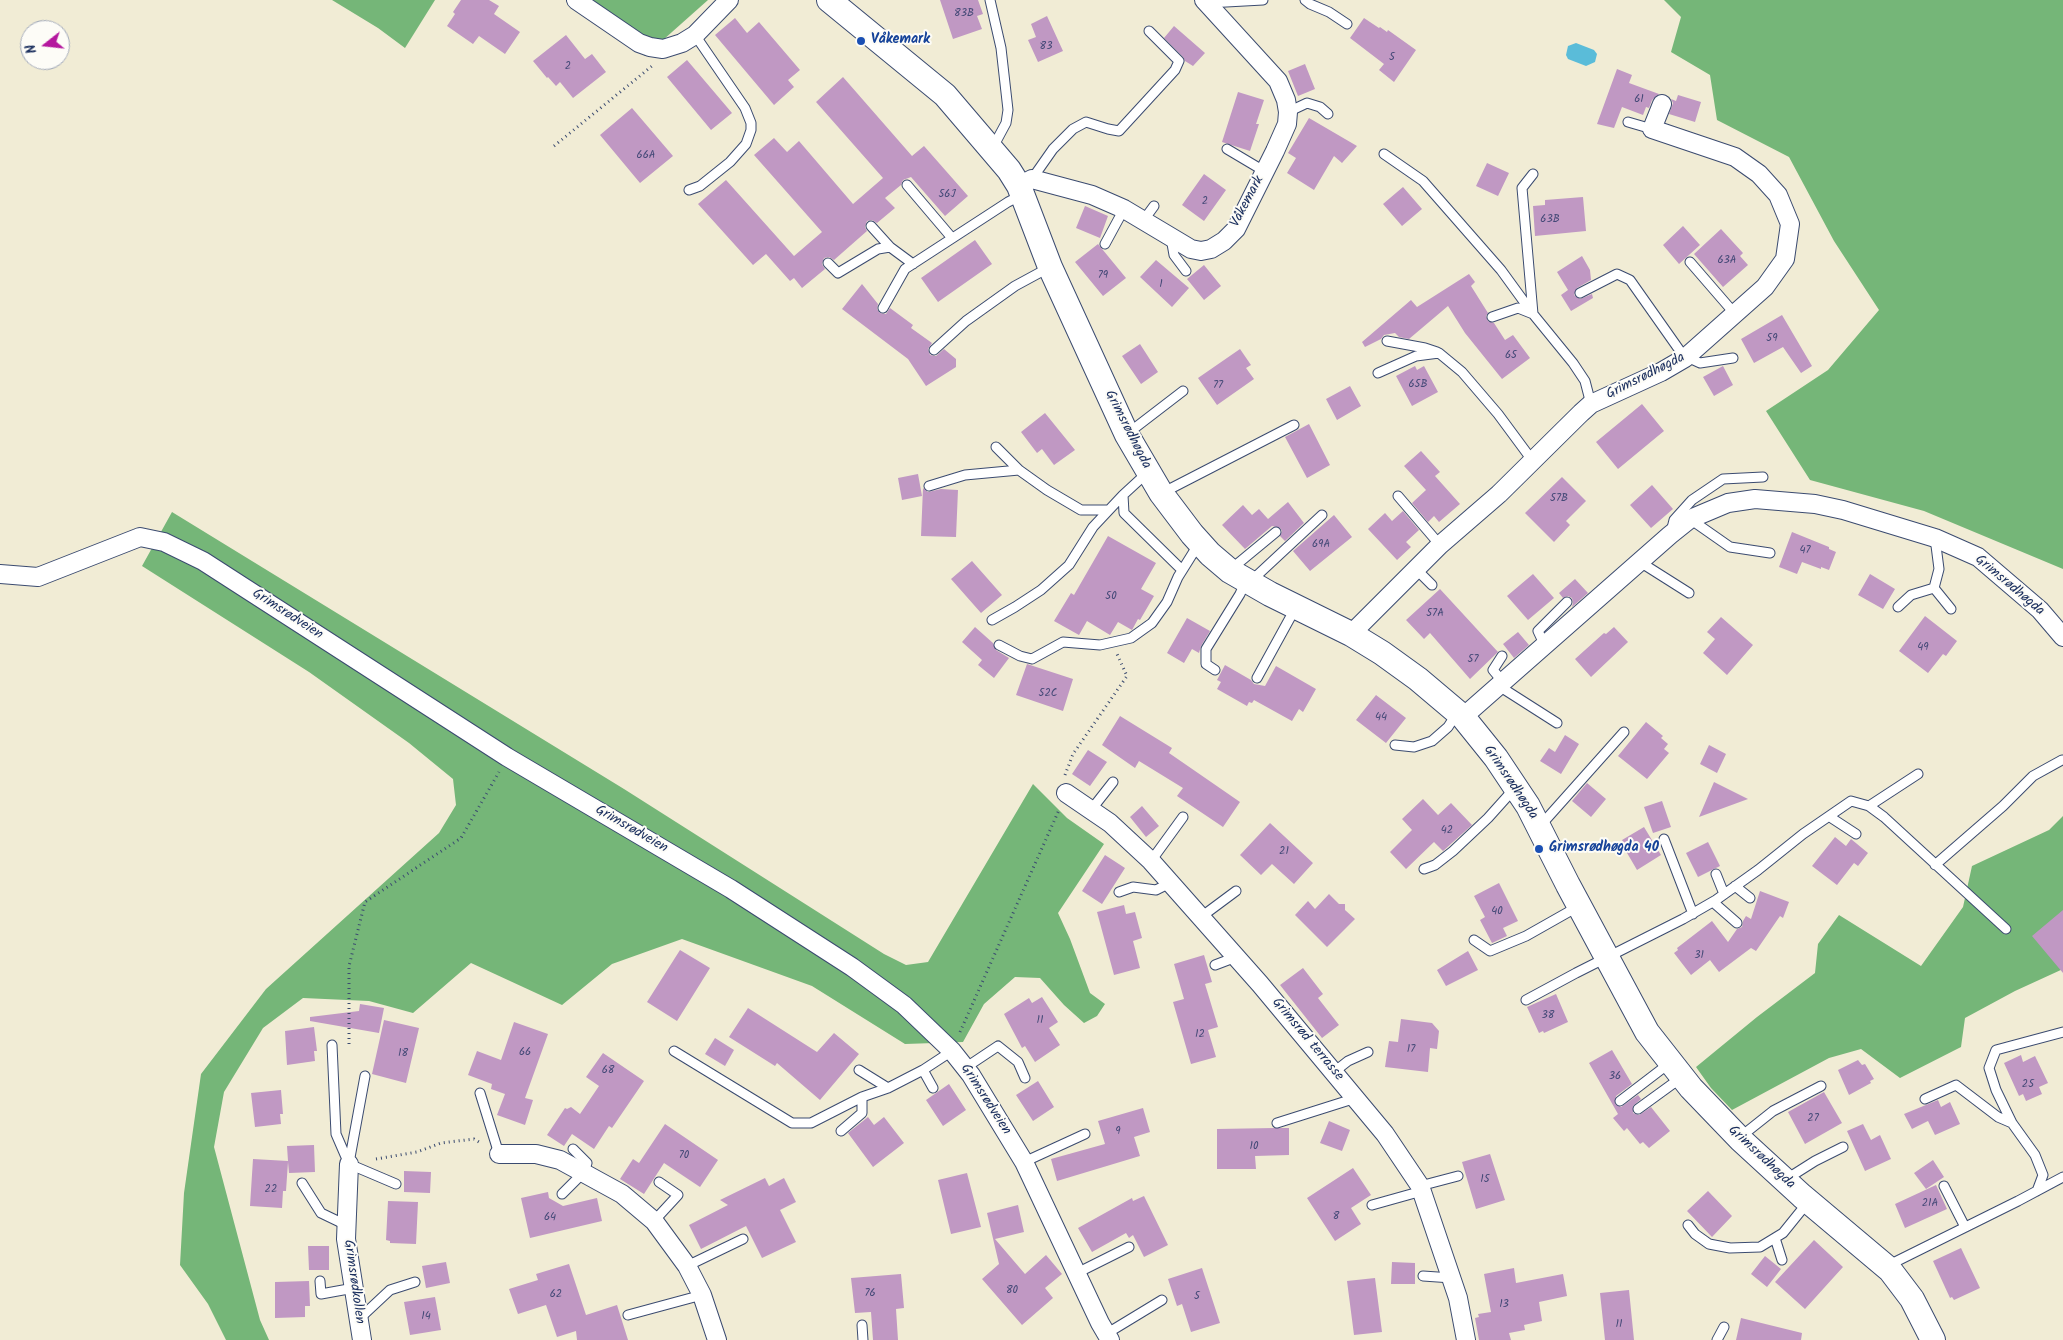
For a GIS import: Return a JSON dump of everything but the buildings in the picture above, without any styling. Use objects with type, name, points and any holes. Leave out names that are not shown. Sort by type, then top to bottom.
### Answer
[{"type":"main road","name":"Grimsrødhøgda","points":[[829,0],[945,95],[1024,187],[1050,267],[1127,435],[1162,493],[1200,542],[1210,554],[1242,578],[1351,634],[1382,653],[1418,679],[1460,715],[1496,758],[1528,806],[1579,906],[1648,1032],[1677,1070],[1739,1138],[1808,1202],[1886,1266],[1912,1299],[1933,1340]]},
{"type":"street","points":[[576,0],[639,43],[650,47],[670,48],[695,35],[729,0]]},
{"type":"street","points":[[1206,2],[1278,81],[1286,100],[1288,112]]},
{"type":"street","points":[[1652,129],[1662,104]]},
{"type":"street","name":"Våkemark","points":[[1024,187],[1092,195],[1124,209],[1191,249],[1200,251],[1211,249],[1224,241],[1236,229],[1275,152],[1287,124],[1288,112]]},
{"type":"street","name":"Grimsrødhøgda","points":[[1351,634],[1440,545],[1500,494],[1532,460],[1592,404],[1661,372],[1686,357],[1765,287],[1785,259],[1790,224],[1778,194],[1759,174],[1735,156],[1652,129]]},
{"type":"street","name":"Grimsrødhøgda","points":[[1460,715],[1501,684],[1690,519],[1728,503],[1781,500],[1815,504],[1843,510],[1935,538],[1978,556],[2040,610],[2063,637]]},
{"type":"street","name":"Grimsrødveien","points":[[0,574],[38,577],[140,537],[164,542],[203,561],[507,757],[731,889],[852,967],[904,1005],[952,1051],[965,1068],[1024,1162],[1108,1337]]},
{"type":"street","name":"Grimsrød terrasse","points":[[1066,793],[1110,823],[1151,861],[1236,957],[1385,1134],[1421,1188],[1458,1298],[1466,1340]]},
{"type":"street","points":[[499,1154],[536,1154],[560,1160],[622,1194],[654,1221],[687,1266],[702,1295],[717,1340]]},
{"type":"street","name":"Grimsrødkollen","points":[[349,1164],[346,1239],[362,1340]]},
{"type":"lane","points":[[990,0],[1001,48],[1008,110],[1006,123],[992,150]]},
{"type":"lane","points":[[1206,2],[1262,0]]},
{"type":"lane","points":[[1306,0],[1347,24]]},
{"type":"lane","points":[[884,308],[905,269],[1008,202],[1024,187],[1053,149],[1073,128],[1086,122],[1119,131],[1175,70],[1178,61],[1149,31]]},
{"type":"lane","points":[[689,190],[700,186],[730,162],[746,144],[751,130],[751,123],[745,108],[695,35]]},
{"type":"lane","points":[[1288,112],[1307,103],[1320,107],[1328,114]]},
{"type":"lane","points":[[1628,122],[1652,129]]},
{"type":"lane","points":[[1227,149],[1264,171]]},
{"type":"lane","points":[[1384,154],[1422,182],[1501,270],[1551,338],[1573,363],[1585,382],[1592,404]]},
{"type":"lane","points":[[1533,174],[1522,188],[1534,314]]},
{"type":"lane","points":[[907,185],[952,238]]},
{"type":"lane","points":[[1144,221],[1154,206]]},
{"type":"lane","points":[[1105,244],[1124,209]]},
{"type":"lane","points":[[871,226],[890,247],[913,264]]},
{"type":"lane","points":[[1171,238],[1174,255],[1186,271]]},
{"type":"lane","points":[[828,263],[838,273],[878,249],[890,247]]},
{"type":"lane","points":[[1690,262],[1736,314]]},
{"type":"lane","points":[[934,350],[980,310],[1015,286],[1050,267]]},
{"type":"lane","points":[[1580,293],[1617,274],[1630,280],[1686,357],[1700,363],[1733,358]]},
{"type":"lane","points":[[1492,317],[1518,308],[1534,314]]},
{"type":"lane","points":[[1387,341],[1426,348],[1440,353],[1462,372],[1498,414],[1532,460]]},
{"type":"lane","points":[[1378,373],[1416,356],[1440,353]]},
{"type":"lane","points":[[1127,435],[1183,391]]},
{"type":"lane","points":[[1162,493],[1294,425]]},
{"type":"lane","points":[[996,447],[1019,470],[1047,490],[1081,510],[1108,510]]},
{"type":"lane","points":[[929,486],[965,474],[1019,470]]},
{"type":"lane","points":[[992,620],[1041,590],[1069,565],[1093,527],[1123,494],[1148,472]]},
{"type":"lane","points":[[1670,535],[1674,520],[1692,500],[1723,479],[1763,477]]},
{"type":"lane","points":[[1123,494],[1124,513],[1182,570]]},
{"type":"lane","points":[[1398,496],[1440,545]]},
{"type":"lane","points":[[1242,578],[1322,515]]},
{"type":"lane","points":[[1690,519],[1730,547],[1770,553]]},
{"type":"lane","points":[[1215,670],[1206,664],[1206,648],[1240,594],[1242,578],[1276,532]]},
{"type":"lane","points":[[1934,588],[1939,569],[1935,538]]},
{"type":"lane","points":[[999,645],[1020,656],[1032,659],[1063,642],[1100,645],[1131,638],[1152,624],[1167,602],[1182,570],[1200,542]]},
{"type":"lane","points":[[1640,562],[1689,593]]},
{"type":"lane","points":[[1416,568],[1432,585]]},
{"type":"lane","points":[[1898,607],[1911,595],[1934,588]]},
{"type":"lane","points":[[1934,588],[1951,609]]},
{"type":"lane","points":[[1545,646],[1538,630],[1567,602]]},
{"type":"lane","points":[[1257,678],[1296,607]]},
{"type":"lane","points":[[1502,656],[1494,670],[1501,684],[1557,723]]},
{"type":"lane","points":[[1394,745],[1414,747],[1432,741],[1460,715]]},
{"type":"lane","points":[[1539,827],[1624,732]]},
{"type":"lane","points":[[1935,865],[2003,806],[2033,776],[2062,760]]},
{"type":"lane","points":[[1870,806],[1918,774]]},
{"type":"lane","points":[[1091,810],[1113,782]]},
{"type":"lane","points":[[1424,869],[1435,865],[1453,851],[1488,818],[1515,787]]},
{"type":"lane","points":[[1526,1000],[1713,902],[1850,801],[1870,806],[1902,832],[1935,865],[2006,929]]},
{"type":"lane","points":[[1151,861],[1183,817]]},
{"type":"lane","points":[[1830,817],[1856,834]]},
{"type":"lane","points":[[1664,839],[1693,914]]},
{"type":"lane","points":[[1716,874],[1724,894]]},
{"type":"lane","points":[[1119,892],[1133,887],[1156,890],[1170,883]]},
{"type":"lane","points":[[1735,886],[1750,898]]},
{"type":"lane","points":[[1201,917],[1236,891]]},
{"type":"lane","points":[[1713,902],[1737,923]]},
{"type":"lane","points":[[1474,940],[1490,951],[1526,936],[1579,906]]},
{"type":"lane","points":[[1215,965],[1236,957]]},
{"type":"lane","points":[[2037,1190],[2043,1176],[2035,1155],[2012,1123],[1996,1090],[1989,1068],[1996,1050],[2063,1032]]},
{"type":"lane","points":[[332,1045],[336,1134],[349,1164],[396,1184]]},
{"type":"lane","points":[[965,1068],[998,1046],[1018,1062],[1025,1078]]},
{"type":"lane","points":[[674,1052],[792,1123],[811,1123],[862,1097],[888,1088],[923,1070],[952,1051]]},
{"type":"lane","points":[[1334,1072],[1348,1061],[1368,1052]]},
{"type":"lane","points":[[859,1070],[888,1088]]},
{"type":"lane","points":[[923,1070],[933,1088]]},
{"type":"lane","points":[[1620,1101],[1677,1070]]},
{"type":"lane","points":[[1638,1109],[1677,1070]]},
{"type":"lane","points":[[349,1164],[365,1076]]},
{"type":"lane","points":[[1925,1099],[1956,1085],[1998,1117],[2012,1123]]},
{"type":"lane","points":[[1739,1138],[1773,1111],[1821,1086]]},
{"type":"lane","points":[[480,1093],[499,1154]]},
{"type":"lane","points":[[841,1130],[862,1113],[862,1097]]},
{"type":"lane","points":[[1276,1123],[1356,1098]]},
{"type":"lane","points":[[1024,1162],[1085,1134]]},
{"type":"lane","points":[[562,1194],[584,1172],[587,1163],[573,1148]]},
{"type":"lane","points":[[1785,1181],[1814,1161],[1843,1148]]},
{"type":"lane","points":[[1372,1205],[1458,1176]]},
{"type":"lane","points":[[1886,1266],[2063,1177]]},
{"type":"lane","points":[[654,1221],[678,1195],[659,1182]]},
{"type":"lane","points":[[302,1184],[321,1213],[346,1225]]},
{"type":"lane","points":[[1944,1186],[1965,1227]]},
{"type":"lane","points":[[1688,1225],[1695,1234],[1709,1244],[1730,1248],[1760,1246],[1783,1234],[1808,1202]]},
{"type":"lane","points":[[1775,1238],[1782,1260]]},
{"type":"lane","points":[[687,1266],[743,1239]]},
{"type":"lane","points":[[1077,1273],[1129,1247]]},
{"type":"lane","points":[[1423,1276],[1452,1278]]},
{"type":"lane","points":[[320,1281],[321,1294],[354,1288]]},
{"type":"lane","points":[[358,1319],[390,1290],[415,1282]]},
{"type":"lane","points":[[628,1315],[702,1295]]},
{"type":"lane","points":[[1108,1337],[1162,1300]]},
{"type":"lane","points":[[862,1325],[863,1340]]},
{"type":"lane","points":[[1717,1340],[1724,1328]]},
{"type":"path","points":[[554,146],[649,69],[670,48]]},
{"type":"path","points":[[952,1051],[1066,793],[1064,779],[1073,754],[1127,676],[1111,642]]},
{"type":"path","points":[[349,1047],[349,966],[365,902],[461,838],[507,757]]},
{"type":"path","points":[[349,1164],[417,1152],[441,1143],[474,1139],[499,1154]]},
{"type":"green space","points":[[332,0],[435,0],[405,48],[378,28]]},
{"type":"green space","points":[[566,0],[708,0],[645,56]]},
{"type":"green space","points":[[1664,0],[2063,0],[2063,569],[1924,511],[1810,480],[1766,411],[1828,370],[1879,310],[1834,241],[1789,157],[1717,120],[1710,75],[1671,52],[1681,17]]},
{"type":"green space","points":[[172,512],[624,789],[884,954],[906,965],[928,962],[1033,784],[1067,818],[1104,844],[1058,913],[1090,993],[1105,1004],[1097,1016],[1084,1023],[1064,1005],[1040,978],[1015,977],[984,1004],[963,1042],[905,1044],[812,986],[682,939],[612,964],[562,1005],[471,963],[413,1013],[369,1001],[303,998],[263,1028],[224,1092],[214,1147],[260,1320],[269,1340],[226,1340],[208,1304],[180,1265],[184,1193],[201,1074],[266,989],[439,833],[456,805],[453,779],[409,743],[309,672],[142,566]]},
{"type":"green space","points":[[2063,816],[2063,969],[2015,991],[1965,1018],[1961,1047],[1900,1078],[1861,1049],[1829,1058],[1732,1110],[1711,1088],[1696,1067],[1815,973],[1818,944],[1839,915],[1921,966],[1963,907],[1972,866],[2049,830]]},
{"type":"water","points":[[1576,43],[1594,50],[1597,54],[1595,62],[1586,66],[1568,59],[1566,55],[1568,46]]},
{"type":"place","name":"Våkemark","points":[[861,41]]},
{"type":"place","name":"Grimsrødhøgda 40","points":[[1539,849]]}]
